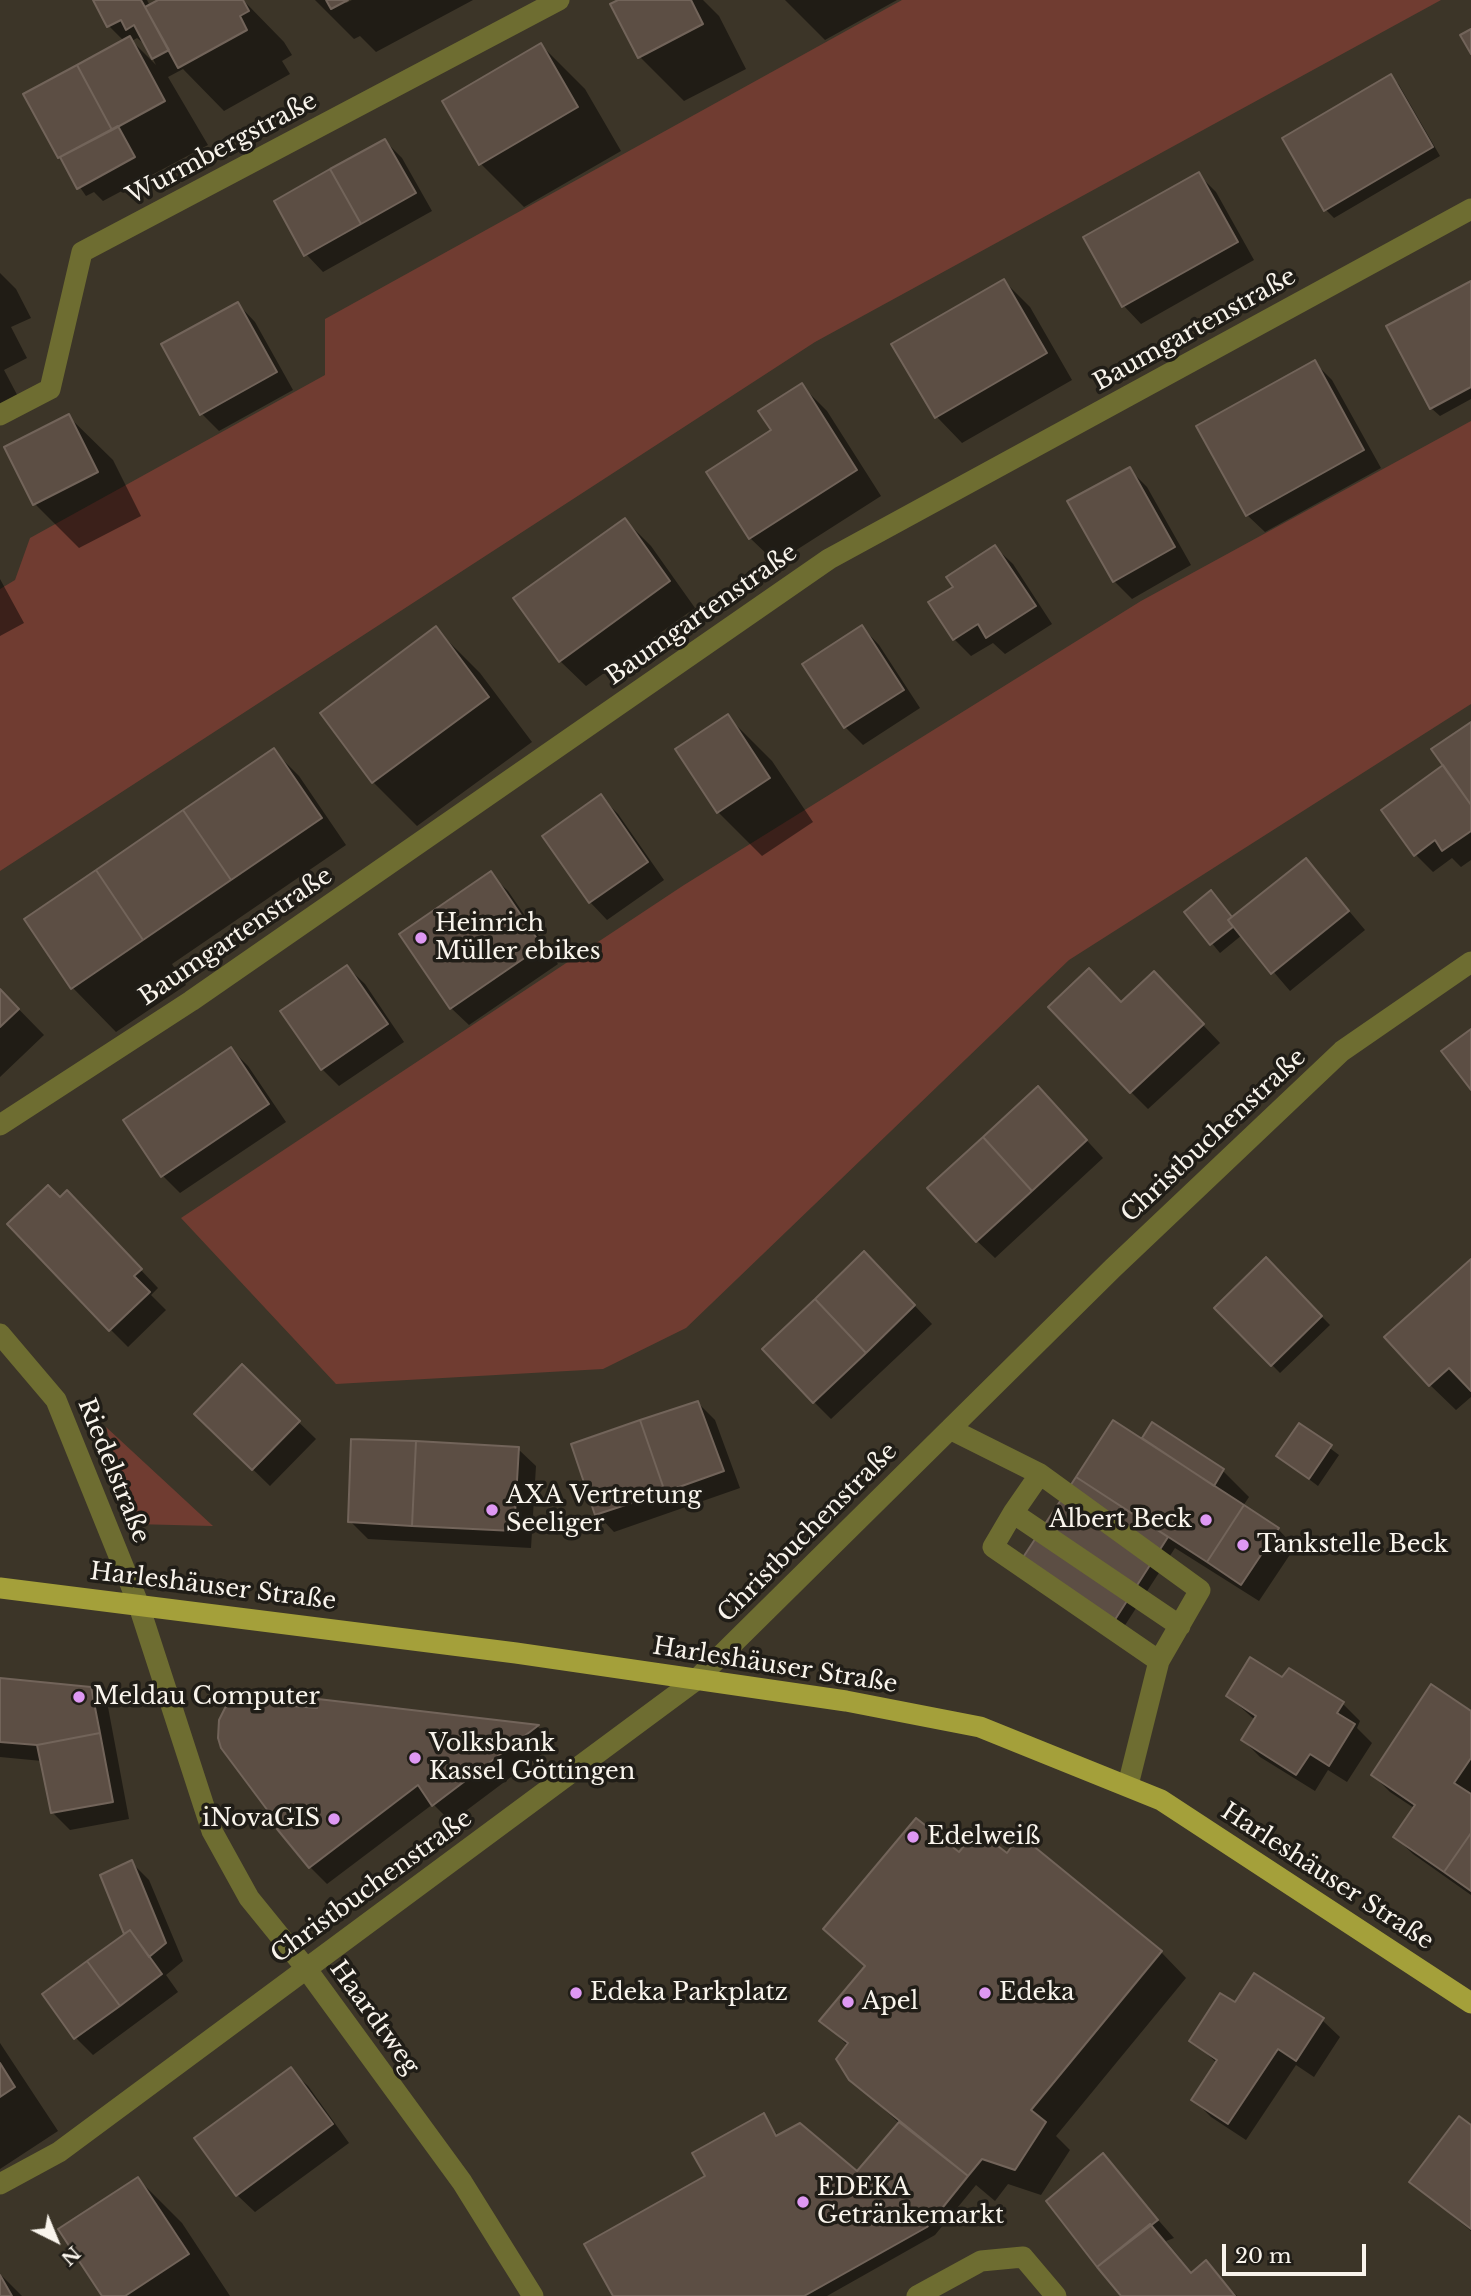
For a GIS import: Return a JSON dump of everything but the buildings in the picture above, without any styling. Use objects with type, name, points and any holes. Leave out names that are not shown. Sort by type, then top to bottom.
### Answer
[{"type":"main road","name":"Harleshäuser Straße","points":[[0,1588],[138,1603],[516,1653],[846,1701],[980,1727],[1161,1800],[1471,2003]]},
{"type":"street","name":"Wurmbergstraße","points":[[0,415],[50,389],[82,252],[559,0]]},
{"type":"street","name":"Baumgartenstraße","points":[[0,1125],[191,1001],[830,559],[1471,209]]},
{"type":"street","name":"Christbuchenstraße","points":[[0,2184],[59,2152],[305,1967],[365,1927],[696,1681],[1123,1259],[1342,1051],[1471,962]]},
{"type":"street","name":"Riedelstraße","points":[[0,1334],[56,1400],[138,1603]]},
{"type":"street","points":[[950,1429],[1040,1474],[1200,1590],[1159,1661],[1128,1785]]},
{"type":"street","points":[[1040,1474],[993,1547],[1159,1661]]},
{"type":"street","points":[[1013,1514],[1180,1626]]},
{"type":"street","name":"Haardtweg","points":[[138,1603],[212,1831],[249,1898],[305,1967],[462,2182],[533,2296]]},
{"type":"street","points":[[917,2296],[981,2261],[1023,2257],[1056,2296]]},
{"type":"shaded area","points":[[902,0],[1441,0],[815,342],[0,871],[0,589],[15,580],[30,538],[325,375],[325,319]]},
{"type":"shaded area","points":[[1471,421],[1471,704],[1069,960],[686,1328],[603,1369],[336,1384],[181,1218],[684,885],[1141,601]]},
{"type":"shaded area","points":[[106,1427],[213,1526],[133,1524]]},
{"type":"place","name":"Heinrich Müller ebikes","points":[[421,938]]},
{"type":"place","name":"AXA Vertretung Seeliger","points":[[492,1510]]},
{"type":"place","name":"Albert Beck","points":[[1206,1520]]},
{"type":"place","name":"Tankstelle Beck","points":[[1243,1545]]},
{"type":"place","name":"Meldau Computer","points":[[79,1697]]},
{"type":"place","name":"Volksbank Kassel Göttingen","points":[[415,1758]]},
{"type":"place","name":"iNovaGIS","points":[[334,1819]]},
{"type":"place","name":"Edelweiß","points":[[913,1837]]},
{"type":"place","name":"Edeka Parkplatz","points":[[576,1993]]},
{"type":"place","name":"Edeka","points":[[985,1993]]},
{"type":"place","name":"Apel","points":[[848,2002]]},
{"type":"place","name":"EDEKA Getränkemarkt","points":[[803,2202]]}]
